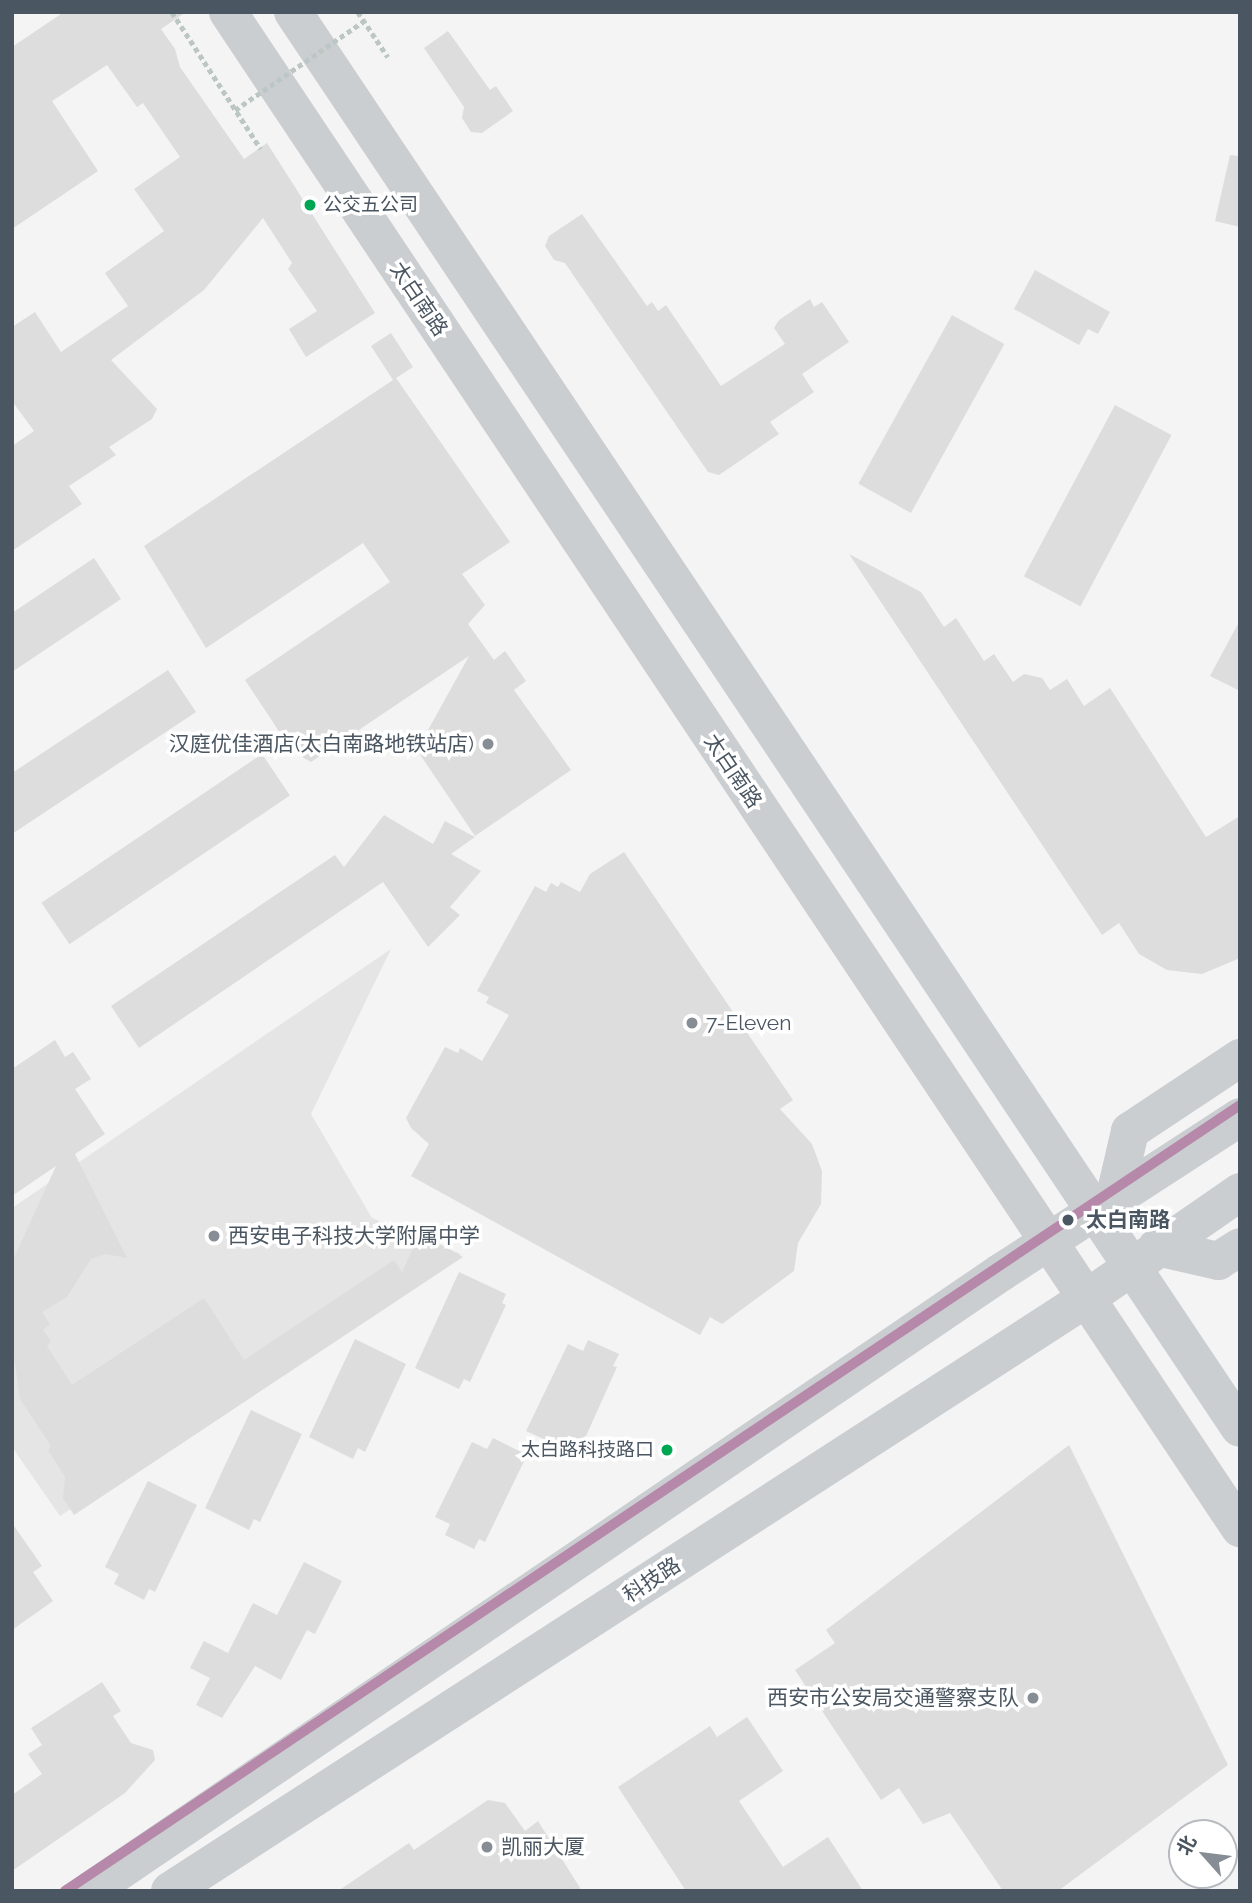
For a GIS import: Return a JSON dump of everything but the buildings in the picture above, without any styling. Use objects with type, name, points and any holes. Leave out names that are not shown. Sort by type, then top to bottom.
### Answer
[{"type":"main road","name":"太白南路","points":[[228,12],[1047,1243],[1087,1298],[1240,1528]]},
{"type":"main road","points":[[293,12],[1106,1205],[1144,1255],[1240,1428]]},
{"type":"main road","points":[[1106,1205],[1130,1131],[1240,1058]]},
{"type":"main road","points":[[90,1891],[1047,1243],[1240,1117]]},
{"type":"main road","name":"科技路","points":[[170,1891],[1087,1298],[1144,1255],[1240,1192]]},
{"type":"main road","points":[[1144,1255],[1218,1261],[1240,1247]]},
{"type":"path","points":[[172,12],[261,149]]},
{"type":"path","points":[[358,12],[388,57]]},
{"type":"path","points":[[235,110],[364,21]]},
{"type":"shaded area","name":"西安电子科技大学附属中学","points":[[391,949],[311,1114],[372,1218],[461,1254],[60,1516],[12,1447],[12,1208]]},
{"type":"transit line","points":[[65,1891],[1240,1105]]},
{"type":"place","name":"公交五公司","points":[[310,205]]},
{"type":"place","name":"汉庭优佳酒店(太白南路地铁站店)","points":[[488,744]]},
{"type":"place","name":"7-Eleven","points":[[692,1023]]},
{"type":"place","name":"太白南路","points":[[1068,1220]]},
{"type":"place","name":"西安电子科技大学附属中学","points":[[214,1236]]},
{"type":"place","name":"太白路科技路口","points":[[667,1450]]},
{"type":"place","name":"西安市公安局交通警察支队","points":[[1033,1698]]},
{"type":"place","name":"凯丽大厦","points":[[487,1847]]}]
